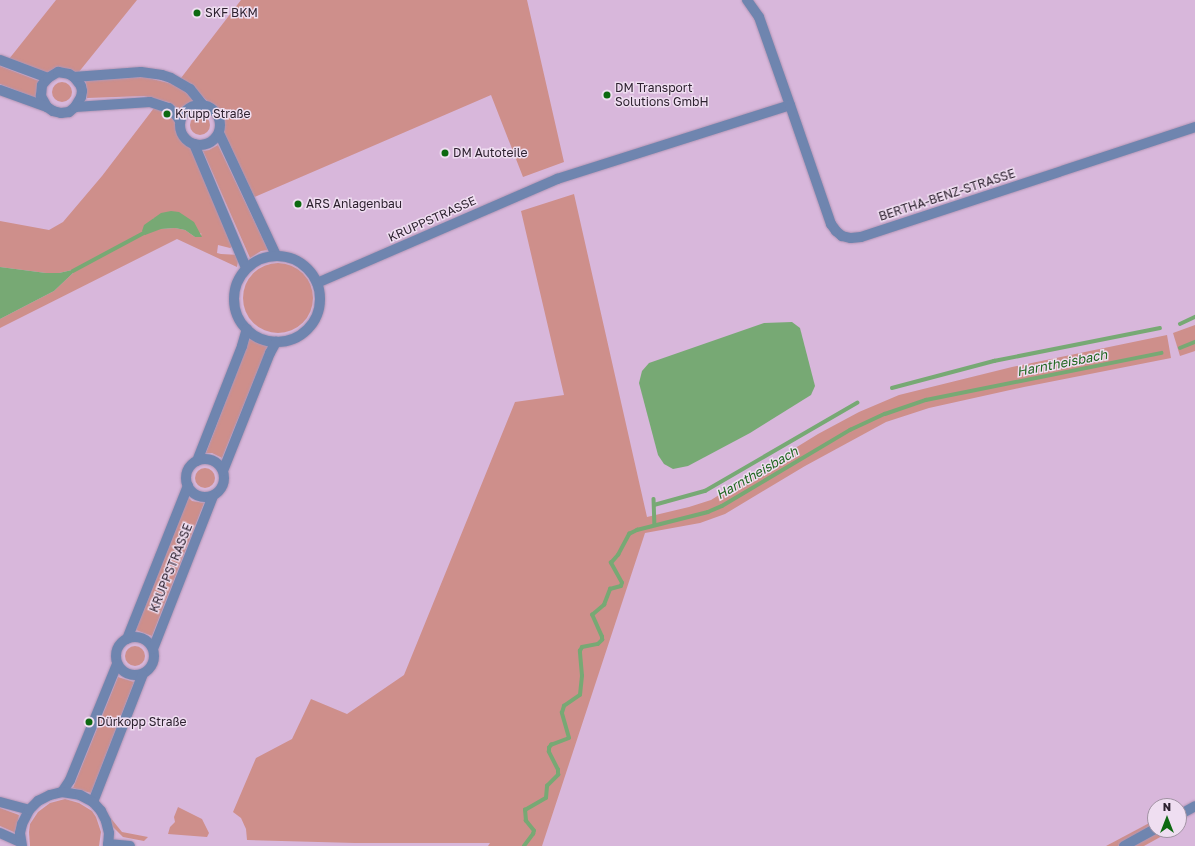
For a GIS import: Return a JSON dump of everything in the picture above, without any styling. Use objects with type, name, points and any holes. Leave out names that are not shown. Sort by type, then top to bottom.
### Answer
[{"type":"street","name":"BERTHA-BENZ-STRASSE","points":[[746,0],[759,17],[831,224],[836,232],[842,236],[851,238],[861,237],[1195,127]]},
{"type":"street","points":[[0,60],[48,78]]},
{"type":"street","points":[[0,90],[61,113],[69,112],[75,107],[81,97],[82,91],[78,81],[69,74],[58,72],[48,78],[41,90],[43,102],[47,107]]},
{"type":"street","points":[[74,77],[141,72],[172,78],[190,89],[203,105],[215,112],[219,118],[219,133],[276,255]]},
{"type":"street","points":[[75,107],[150,102],[168,108],[176,115],[180,121],[182,135],[194,144],[246,268]]},
{"type":"street","points":[[180,121],[183,114],[189,108],[203,105]]},
{"type":"street","name":"KRUPPSTRASSE","points":[[318,283],[557,179],[790,105]]},
{"type":"street","points":[[194,144],[208,144],[215,139],[219,133]]},
{"type":"street","points":[[276,255],[289,257],[301,263],[311,272],[318,283],[320,300],[317,316],[307,330],[293,339],[276,342],[261,339],[247,329],[236,314],[234,291],[239,278],[246,268],[260,259],[276,255]]},
{"type":"street","name":"KRUPPSTRASSE","points":[[62,792],[70,780],[117,664],[116,658],[118,647],[127,639],[188,486],[186,474],[188,469],[197,461],[242,346],[247,329]]},
{"type":"street","name":"KRUPPSTRASSE","points":[[93,802],[143,674],[149,670],[153,664],[153,649],[213,496],[219,492],[223,486],[223,471],[270,353],[276,342]]},
{"type":"street","points":[[197,461],[212,460],[219,465],[223,471]]},
{"type":"street","points":[[188,486],[198,496],[213,496]]},
{"type":"street","points":[[127,639],[142,638],[153,649]]},
{"type":"street","points":[[117,664],[128,674],[143,674]]},
{"type":"street","points":[[0,834],[21,844],[22,824],[29,810],[38,801],[50,795],[62,792],[80,794],[93,802],[101,811],[106,821],[109,833],[108,845],[130,846]]},
{"type":"street","points":[[0,802],[29,810]]},
{"type":"street","points":[[1124,846],[1147,833]]},
{"type":"shaded area","points":[[56,0],[137,0],[78,73],[68,69],[53,70],[45,73],[9,59]]},
{"type":"shaded area","points":[[241,0],[527,0],[564,162],[523,177],[491,95],[252,198],[224,134],[225,120],[222,113],[207,101],[195,88],[181,78]]},
{"type":"shaded area","points":[[0,66],[39,81],[36,98],[0,84]]},
{"type":"shaded area","points":[[144,77],[173,84],[185,91],[194,100],[182,107],[181,110],[168,102],[144,96],[87,98],[86,81]]},
{"type":"shaded area","points":[[58,82],[66,82],[72,88],[72,96],[66,102],[58,102],[52,96],[52,88]]},
{"type":"shaded area","points":[[154,108],[162,111],[175,120],[176,130],[180,138],[192,149],[235,245],[230,248],[218,245],[217,253],[239,255],[237,267],[177,239],[0,328],[0,319],[54,291],[73,273],[72,270],[59,273],[46,273],[0,267],[0,221],[49,230],[63,222],[102,176]],"holes":[[[153,218],[202,234],[195,237],[185,230],[175,228],[161,229]]]},
{"type":"shaded area","points":[[196,115],[204,115],[210,121],[210,129],[204,135],[196,135],[190,129],[190,121]]},
{"type":"shaded area","points":[[218,145],[268,250],[261,251],[250,258],[203,151],[209,150]]},
{"type":"shaded area","points":[[574,194],[647,517],[711,500],[818,434],[859,412],[899,395],[1012,367],[1167,335],[1171,358],[1024,387],[929,408],[886,422],[805,466],[725,514],[700,523],[645,533],[542,846],[488,846],[490,843],[355,843],[247,840],[246,829],[241,818],[233,812],[256,758],[292,739],[311,699],[347,714],[404,675],[515,402],[564,395],[521,211]]},
{"type":"shaded area","points":[[171,211],[179,212],[194,222],[202,237],[195,237],[185,230],[175,228],[161,229],[145,235],[142,231],[144,225],[161,213]]},
{"type":"shaded area","points":[[278,263],[291,266],[303,273],[310,285],[313,298],[310,311],[303,323],[291,330],[278,333],[265,330],[253,323],[246,311],[243,298],[246,285],[253,273],[265,266]]},
{"type":"shaded area","points":[[0,267],[46,273],[59,273],[72,270],[73,273],[54,291],[0,319]]},
{"type":"shaded area","points":[[792,322],[800,328],[815,386],[811,395],[750,433],[688,466],[673,469],[664,464],[658,455],[639,383],[642,371],[649,363],[764,323]]},
{"type":"shaded area","points":[[1195,325],[1195,351],[1180,356],[1173,333]]},
{"type":"shaded area","points":[[250,338],[268,345],[222,458],[212,453],[206,453]]},
{"type":"shaded area","points":[[205,468],[212,471],[215,478],[212,485],[205,488],[198,485],[195,478],[198,471]]},
{"type":"shaded area","points":[[188,497],[192,501],[204,503],[152,636],[136,630]]},
{"type":"shaded area","points":[[131,646],[139,646],[145,652],[145,660],[139,666],[131,666],[125,660],[125,652]]},
{"type":"shaded area","points":[[118,677],[134,682],[91,793],[73,788]]},
{"type":"shaded area","points":[[65,799],[79,803],[92,811],[96,817],[101,832],[99,846],[30,846],[30,824],[38,812],[50,803]]},
{"type":"shaded area","points":[[178,807],[202,819],[209,833],[207,837],[168,834],[170,827],[175,822],[174,817]]},
{"type":"shaded area","points":[[0,808],[19,815],[16,833],[0,826]]},
{"type":"shaded area","points":[[109,816],[122,832],[148,837],[144,841],[123,837],[112,826]]},
{"type":"shaded area","points":[[1147,824],[1147,830],[1118,846],[1106,846]]},
{"type":"shaded area","points":[[1147,837],[1158,838],[1144,846],[1131,846]]},
{"type":"waterway","points":[[73,271],[144,233]]},
{"type":"waterway","points":[[1180,324],[1195,317]]},
{"type":"waterway","points":[[892,388],[994,361],[1160,328]]},
{"type":"waterway","name":"Harntheisbach","points":[[1180,348],[1195,342]]},
{"type":"waterway","name":"Harntheisbach","points":[[524,846],[534,831],[526,821],[525,810],[546,798],[547,786],[558,775],[558,770],[549,752],[549,748],[551,745],[569,738],[562,713],[564,706],[580,695],[582,676],[580,651],[582,647],[598,644],[602,640],[592,615],[604,605],[610,589],[621,586],[622,583],[611,563],[618,555],[629,534],[637,530],[708,512],[722,506],[850,430],[885,414],[926,400],[1161,353]]},
{"type":"waterway","points":[[654,505],[705,491],[857,403]]},
{"type":"waterway","points":[[654,499],[655,525]]},
{"type":"place","name":"SKF BKM","points":[[197,13]]},
{"type":"place","name":"DM Transport Solutions GmbH","points":[[607,95]]},
{"type":"place","name":"Krupp Straße","points":[[167,114]]},
{"type":"place","name":"DM Autoteile","points":[[445,153]]},
{"type":"place","name":"ARS Anlagenbau","points":[[298,204]]},
{"type":"place","name":"Dürkopp Straße","points":[[89,722]]}]
